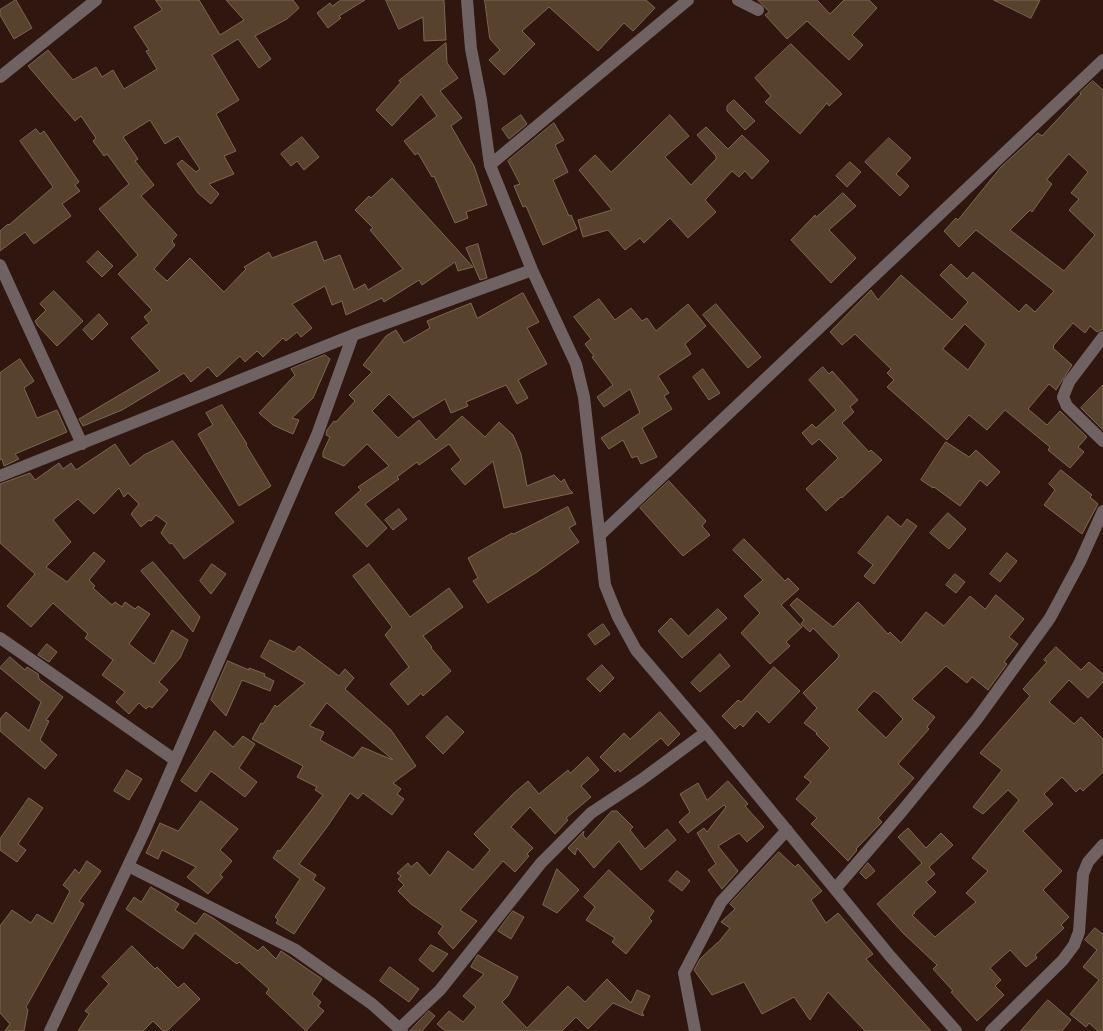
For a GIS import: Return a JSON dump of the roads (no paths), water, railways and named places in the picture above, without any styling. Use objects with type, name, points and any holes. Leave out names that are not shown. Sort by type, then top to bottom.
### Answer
[{"type":"street","points":[[0,76],[96,0]]},
{"type":"street","points":[[467,0],[471,49],[482,100],[490,165],[532,270],[576,364],[584,397],[605,585],[618,617],[636,650],[890,956],[956,1031]]},
{"type":"street","points":[[490,165],[688,0]]},
{"type":"street","points":[[738,0],[758,10]]},
{"type":"street","points":[[600,535],[1103,60]]},
{"type":"street","points":[[0,265],[82,444]]},
{"type":"street","points":[[0,476],[353,335],[532,270]]},
{"type":"street","points":[[50,1031],[128,866],[317,435],[353,335]]},
{"type":"street","points":[[1103,337],[1069,382],[1063,397],[1067,406],[1103,441]]},
{"type":"street","points":[[835,889],[978,719],[1044,626],[1080,562],[1103,511]]},
{"type":"street","points":[[0,638],[175,760]]},
{"type":"street","points":[[128,866],[294,949],[372,1004],[401,1030],[440,990],[541,863],[591,814],[706,732]]},
{"type":"street","points":[[695,1031],[684,973],[721,902],[787,830]]},
{"type":"street","points":[[991,1031],[1063,960],[1074,945],[1079,932],[1083,874],[1088,862],[1103,846]]}]
